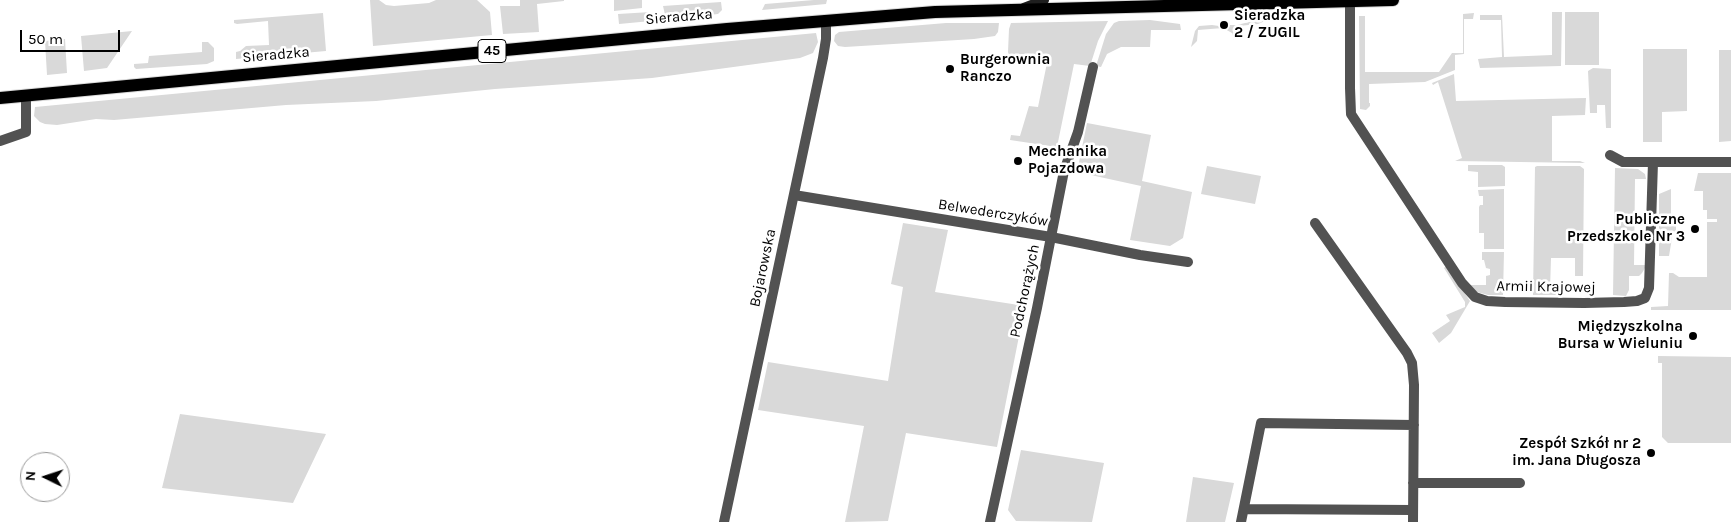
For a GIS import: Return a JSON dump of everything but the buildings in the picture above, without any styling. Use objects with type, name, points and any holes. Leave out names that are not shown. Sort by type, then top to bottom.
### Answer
[{"type":"main road","points":[[1020,9],[1044,0]]},
{"type":"main road","name":"Sieradzka","points":[[0,98],[826,20],[935,12],[1020,9],[1103,2],[1393,0]]},
{"type":"street","name":"Armii Krajowej","points":[[1350,1],[1351,114],[1466,288],[1479,299],[1505,302],[1624,302],[1645,298],[1649,288],[1652,162]]},
{"type":"street","name":"Bojarowska","points":[[724,522],[823,58],[826,20]]},
{"type":"street","name":"Podchorążych","points":[[990,522],[1064,171],[1078,132],[1093,66]]},
{"type":"street","points":[[0,141],[26,132],[26,96]]},
{"type":"street","points":[[1610,155],[1623,162],[1731,162]]},
{"type":"street","name":"Belwederczyków","points":[[794,195],[1051,237],[1140,255],[1188,262]]},
{"type":"street","points":[[1315,223],[1407,352],[1412,363],[1414,385],[1413,522]]},
{"type":"street","points":[[1241,522],[1261,423],[1414,425]]},
{"type":"street","points":[[1413,483],[1520,483]]},
{"type":"street","points":[[1244,509],[1413,510]]},
{"type":"shaded area","points":[[370,0],[379,0],[386,5],[394,6],[429,3],[436,0],[477,0],[490,12],[492,35],[373,46]]},
{"type":"shaded area","points":[[520,0],[564,1],[537,4],[539,32],[503,34],[500,6],[520,6]]},
{"type":"shaded area","points":[[614,0],[642,0],[642,8],[614,11]]},
{"type":"shaded area","points":[[827,0],[826,4],[762,10],[765,4]]},
{"type":"shaded area","points":[[721,2],[722,10],[718,14],[669,19],[666,19],[663,6]]},
{"type":"shaded area","points":[[651,12],[651,21],[619,24],[618,14]]},
{"type":"shaded area","points":[[1552,12],[1562,12],[1561,66],[1480,68],[1478,59],[1502,57],[1501,20],[1480,20],[1480,15],[1502,15],[1504,57],[1552,55]]},
{"type":"shaded area","points":[[1565,12],[1599,12],[1599,65],[1565,65]]},
{"type":"shaded area","points":[[323,13],[326,51],[236,59],[236,52],[246,46],[269,45],[268,21],[237,24],[234,23],[234,20]]},
{"type":"shaded area","points":[[1474,13],[1473,19],[1464,19],[1464,54],[1455,55],[1455,70],[1425,82],[1369,84],[1370,106],[1366,110],[1360,109],[1359,16],[1365,16],[1365,72],[1439,72],[1452,53],[1463,53],[1463,14]]},
{"type":"shaded area","points":[[1150,20],[1180,24],[1181,30],[1151,30],[1150,47],[1121,47],[1107,54],[1101,67],[1096,66],[1106,34],[1114,23],[1119,21]]},
{"type":"shaded area","points":[[1257,20],[1265,21],[1258,24],[1239,26],[1234,33],[1234,40],[1232,33],[1223,28],[1198,30],[1197,41],[1191,47],[1195,31],[1199,26],[1226,27],[1227,25],[1237,25]]},
{"type":"shaded area","points":[[1108,21],[1098,41],[1090,66],[1074,64],[1057,147],[1010,140],[1011,135],[1020,136],[1029,106],[1038,107],[1047,63],[1027,58],[1018,63],[1010,60],[1008,52],[1011,23]]},
{"type":"shaded area","points":[[946,23],[999,23],[998,32],[995,36],[974,39],[845,47],[838,46],[834,41],[835,35],[839,32]]},
{"type":"shaded area","points":[[132,31],[107,68],[84,71],[81,36]]},
{"type":"shaded area","points":[[816,33],[818,42],[813,53],[800,58],[652,78],[495,89],[376,101],[286,105],[114,120],[96,119],[57,125],[45,124],[34,116],[35,107]]},
{"type":"shaded area","points":[[65,39],[67,73],[47,75],[45,41]]},
{"type":"shaded area","points":[[202,42],[208,42],[214,48],[214,61],[207,64],[136,69],[134,67],[134,64],[148,63],[149,56],[202,52]]},
{"type":"shaded area","points":[[1643,49],[1687,49],[1687,111],[1662,112],[1662,142],[1643,142]]},
{"type":"shaded area","points":[[1719,50],[1731,50],[1731,141],[1719,142]]},
{"type":"shaded area","points":[[1593,68],[1611,69],[1611,128],[1606,128],[1605,105],[1597,105],[1597,113],[1590,113],[1588,71]]},
{"type":"shaded area","points":[[1454,74],[1456,101],[1586,98],[1585,115],[1552,116],[1552,161],[1580,161],[1585,163],[1455,161],[1462,158],[1438,82],[1433,85],[1432,83]]},
{"type":"shaded area","points":[[1087,123],[1151,135],[1142,181],[1192,192],[1183,238],[1170,246],[1130,240],[1141,186],[1077,172]]},
{"type":"shaded area","points":[[1468,165],[1502,165],[1505,167],[1505,186],[1478,187],[1478,172],[1468,171]]},
{"type":"shaded area","points":[[1207,166],[1261,176],[1255,204],[1201,194]]},
{"type":"shaded area","points":[[1580,166],[1584,169],[1583,276],[1575,276],[1575,258],[1551,258],[1550,290],[1559,290],[1559,295],[1533,295],[1535,167]]},
{"type":"shaded area","points":[[1615,168],[1638,169],[1645,174],[1646,179],[1635,179],[1634,265],[1645,265],[1645,268],[1639,276],[1629,276],[1629,290],[1626,296],[1613,295]]},
{"type":"shaded area","points":[[1698,173],[1731,173],[1731,310],[1651,310],[1651,307],[1668,306],[1669,273],[1679,277],[1707,277],[1707,222],[1717,222],[1717,219],[1707,219],[1707,210],[1703,210],[1703,191],[1694,191]]},
{"type":"shaded area","points":[[1504,189],[1504,249],[1484,249],[1484,233],[1479,233],[1479,207],[1483,205],[1483,196],[1479,196],[1478,190]]},
{"type":"shaded area","points":[[1671,189],[1671,217],[1676,218],[1676,231],[1673,232],[1669,256],[1659,256],[1659,194]]},
{"type":"shaded area","points":[[903,223],[948,230],[935,292],[1025,306],[997,447],[906,433],[888,521],[845,522],[864,426],[758,410],[768,362],[888,381],[903,287],[891,284]]},
{"type":"shaded area","points":[[1482,252],[1504,252],[1503,295],[1488,295],[1477,292],[1470,285],[1486,285],[1486,276],[1490,275],[1490,269],[1486,268],[1484,260],[1482,260]]},
{"type":"shaded area","points":[[1446,266],[1470,301],[1451,333],[1439,343],[1432,333],[1450,321],[1446,315],[1465,307],[1465,302],[1444,268]]},
{"type":"shaded area","points":[[1658,356],[1731,357],[1731,443],[1668,443],[1662,437],[1662,363],[1658,363]]},
{"type":"shaded area","points":[[180,414],[326,434],[293,503],[162,488]]},
{"type":"shaded area","points":[[1021,450],[1104,463],[1092,522],[1016,521],[1008,510]]},
{"type":"shaded area","points":[[1193,477],[1234,483],[1225,522],[1186,522]]},
{"type":"place","name":"Sieradzka 2 / ZUGIL","points":[[1224,25]]},
{"type":"place","name":"Burgerownia Ranczo","points":[[950,69]]},
{"type":"place","name":"Mechanika Pojazdowa","points":[[1018,161]]},
{"type":"place","name":"Publiczne Przedszkole Nr 3","points":[[1695,229]]},
{"type":"place","name":"Międzyszkolna Bursa w Wieluniu","points":[[1693,336]]},
{"type":"place","name":"Zespół Szkół nr 2 im. Jana Długosza","points":[[1651,453]]}]
